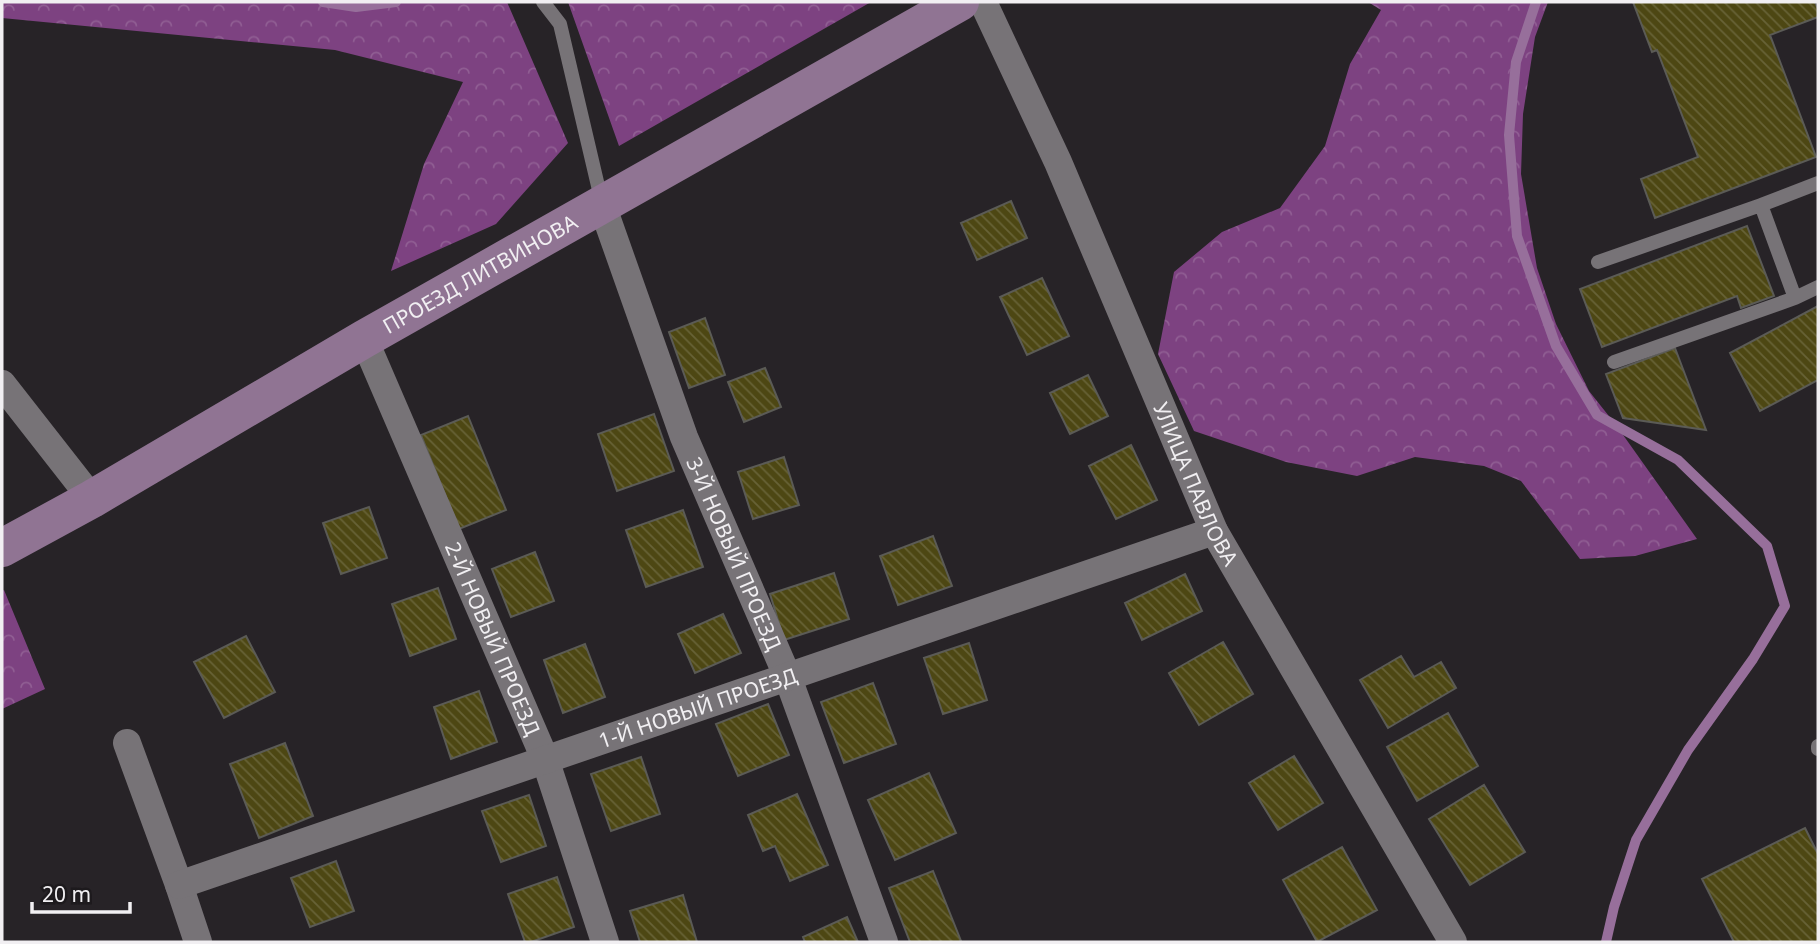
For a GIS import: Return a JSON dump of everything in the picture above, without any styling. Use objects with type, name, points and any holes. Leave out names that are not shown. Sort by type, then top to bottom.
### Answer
[{"type":"main road","name":"ПРОЕЗД ЛИТВИНОВА","points":[[2,548],[92,499],[364,339],[960,2]]},
{"type":"street","name":"УЛИЦА ПАВЛОВА","points":[[984,2],[1058,162],[1214,531],[1453,942]]},
{"type":"street","name":"3-Й НОВЫЙ ПРОЕЗД","points":[[602,205],[684,437],[788,678],[884,942]]},
{"type":"street","name":"2-Й НОВЫЙ ПРОЕЗД","points":[[364,339],[545,759],[605,942]]},
{"type":"street","points":[[2,384],[92,499]]},
{"type":"street","name":"1-Й НОВЫЙ ПРОЕЗД","points":[[179,885],[1214,531]]},
{"type":"street","points":[[127,743],[198,942]]},
{"type":"lane","points":[[543,2],[559,24],[602,205]]},
{"type":"lane","points":[[1598,262],[1818,183]]},
{"type":"lane","points":[[1761,205],[1795,298]]},
{"type":"lane","points":[[1614,362],[1795,298],[1818,287]]},
{"type":"green space","points":[[2,2],[507,2],[568,143],[496,224],[391,271],[424,164],[463,82],[335,50],[2,18]]},
{"type":"green space","points":[[568,2],[871,2],[619,146]]},
{"type":"green space","points":[[1368,2],[1548,2],[1535,37],[1523,114],[1521,174],[1537,268],[1556,324],[1589,391],[1697,539],[1635,556],[1580,559],[1521,481],[1484,466],[1415,457],[1357,476],[1286,462],[1194,431],[1158,354],[1174,272],[1222,232],[1280,208],[1325,146],[1350,64],[1381,10]]},
{"type":"green space","points":[[4,590],[45,689],[2,709],[2,591]]},
{"type":"building","points":[[1633,2],[1815,2],[1818,17],[1770,35],[1816,157],[1655,218],[1641,179],[1698,157],[1657,50],[1652,52]]},
{"type":"building","points":[[1011,201],[1027,238],[977,260],[961,223]]},
{"type":"building","points":[[1747,226],[1774,296],[1741,308],[1737,296],[1602,347],[1580,289]]},
{"type":"building","points":[[1042,278],[1069,336],[1027,355],[1000,297]]},
{"type":"building","points":[[1818,306],[1818,380],[1760,411],[1730,353]]},
{"type":"building","points":[[705,318],[725,375],[689,388],[669,332]]},
{"type":"building","points":[[1675,348],[1706,430],[1623,418],[1606,374]]},
{"type":"building","points":[[765,368],[781,407],[744,422],[728,382]]},
{"type":"building","points":[[1088,375],[1108,416],[1070,434],[1050,393]]},
{"type":"building","points":[[654,414],[674,471],[617,491],[598,434]]},
{"type":"building","points":[[468,416],[506,510],[459,529],[421,435]]},
{"type":"building","points":[[1131,445],[1157,500],[1116,519],[1089,466]]},
{"type":"building","points":[[784,457],[799,505],[753,519],[738,472]]},
{"type":"building","points":[[369,507],[387,558],[341,574],[323,523]]},
{"type":"building","points":[[683,510],[703,567],[646,587],[626,530]]},
{"type":"building","points":[[933,536],[952,586],[898,605],[880,556]]},
{"type":"building","points":[[535,552],[554,601],[511,617],[492,569]]},
{"type":"building","points":[[834,573],[849,619],[784,640],[770,594]]},
{"type":"building","points":[[1185,574],[1202,611],[1142,640],[1125,603]]},
{"type":"building","points":[[438,588],[456,639],[410,656],[392,604]]},
{"type":"building","points":[[723,614],[741,653],[695,673],[678,634]]},
{"type":"building","points":[[246,636],[275,692],[224,718],[194,662]]},
{"type":"building","points":[[1223,642],[1253,694],[1199,725],[1169,673]]},
{"type":"building","points":[[969,643],[987,700],[943,714],[924,658]]},
{"type":"building","points":[[585,644],[605,697],[563,713],[544,660]]},
{"type":"building","points":[[1401,656],[1414,677],[1441,662],[1456,688],[1388,728],[1360,680]]},
{"type":"building","points":[[873,683],[896,744],[844,763],[821,702]]},
{"type":"building","points":[[479,691],[497,742],[451,759],[434,707]]},
{"type":"building","points":[[768,704],[789,755],[738,776],[716,724]]},
{"type":"building","points":[[1448,713],[1478,766],[1417,801],[1387,747]]},
{"type":"building","points":[[285,743],[313,816],[259,838],[230,764]]},
{"type":"building","points":[[1294,756],[1323,803],[1278,830],[1249,783]]},
{"type":"building","points":[[641,757],[660,814],[611,831],[591,774]]},
{"type":"building","points":[[929,773],[956,833],[895,860],[868,800]]},
{"type":"building","points":[[1484,785],[1525,852],[1470,885],[1429,819]]},
{"type":"building","points":[[797,794],[828,865],[790,881],[775,846],[763,851],[748,815]]},
{"type":"building","points":[[529,795],[546,846],[501,862],[482,811]]},
{"type":"building","points":[[1805,828],[1818,854],[1818,942],[1734,942],[1702,879]]},
{"type":"building","points":[[1342,847],[1377,910],[1317,942],[1283,880]]},
{"type":"building","points":[[336,861],[354,911],[310,927],[291,878]]},
{"type":"building","points":[[933,871],[961,941],[959,942],[910,942],[889,888]]},
{"type":"building","points":[[557,877],[574,927],[525,942],[508,894]]},
{"type":"building","points":[[683,895],[697,942],[640,942],[630,911]]},
{"type":"building","points":[[847,917],[858,942],[805,942],[803,937]]},
{"type":"waterway","points":[[323,2],[356,7],[396,2]]},
{"type":"waterway","points":[[1536,2],[1516,62],[1509,135],[1517,236],[1556,346],[1597,415],[1678,460],[1767,546],[1785,606],[1753,659],[1688,750],[1636,840],[1614,907],[1606,942]]}]
